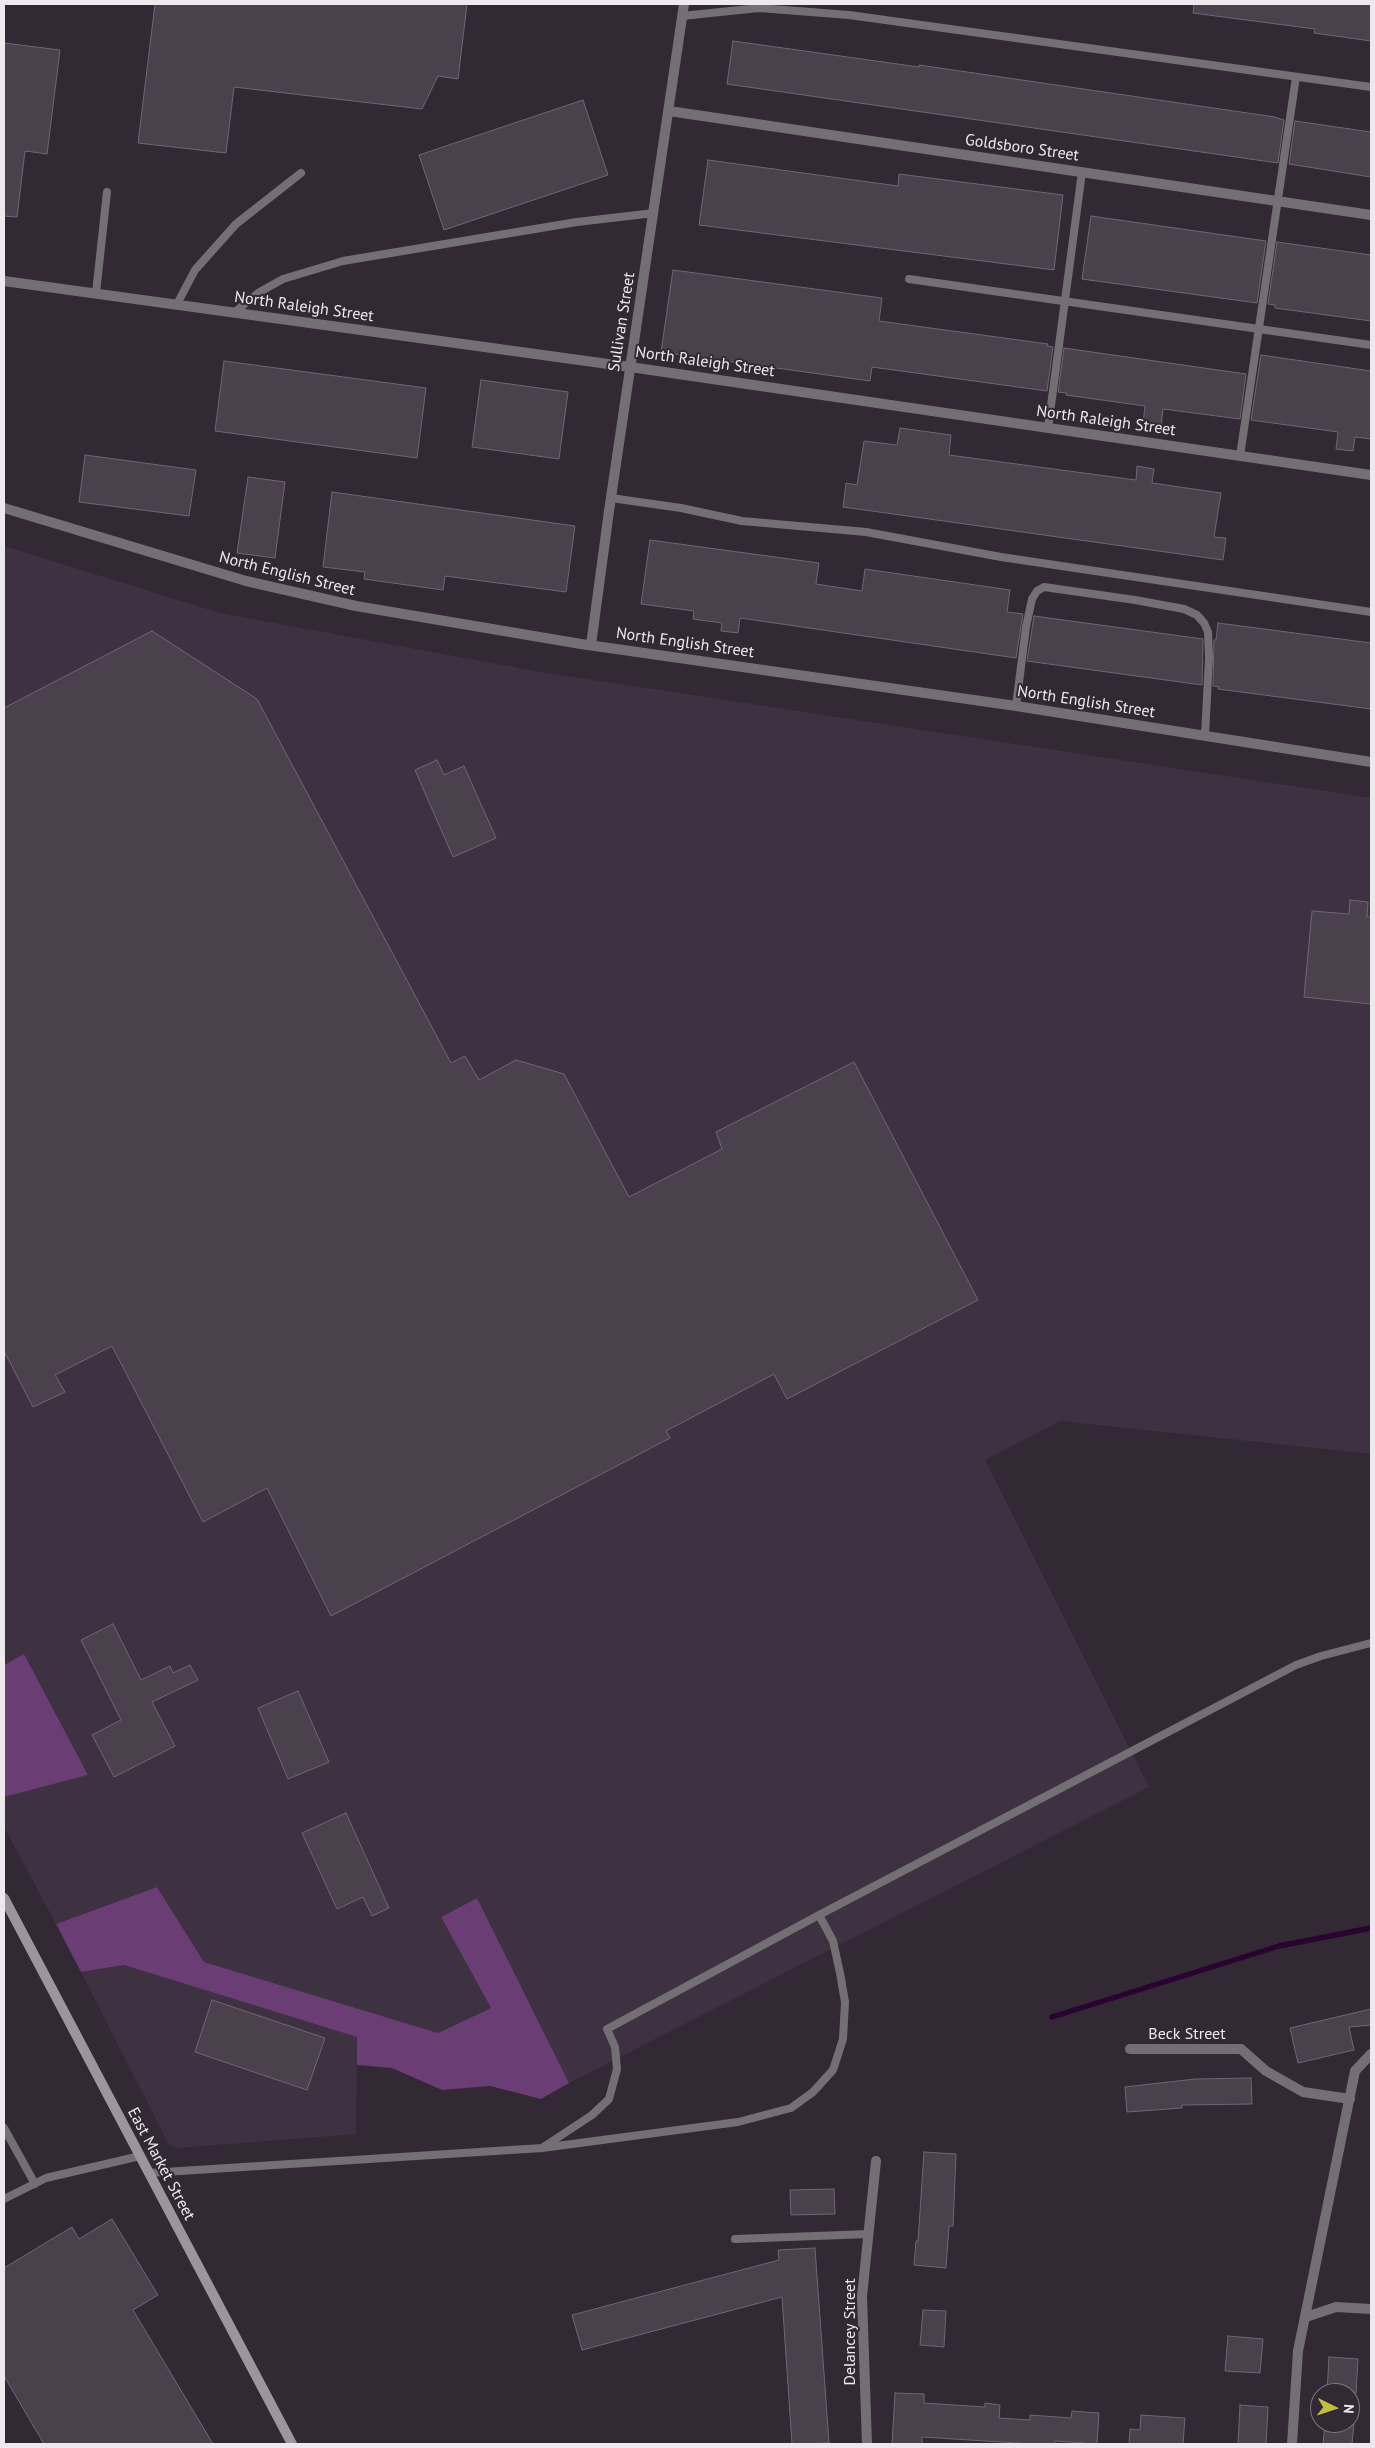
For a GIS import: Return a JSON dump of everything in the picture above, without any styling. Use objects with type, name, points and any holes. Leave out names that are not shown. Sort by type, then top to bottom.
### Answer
[{"type":"main road","name":"East Market Street","points":[[4,1898],[292,2444]]},
{"type":"street","name":"Sullivan Street","points":[[591,645],[684,4]]},
{"type":"street","name":"Goldsboro Street","points":[[669,111],[1371,215]]},
{"type":"street","name":"North Raleigh Street","points":[[4,281],[630,367],[1371,475]]},
{"type":"street","name":"North English Street","points":[[4,508],[246,581],[356,606],[591,645],[1016,706],[1371,762]]},
{"type":"street","name":"Beck Street","points":[[1130,2049],[1241,2049],[1266,2071],[1303,2092],[1350,2099]]},
{"type":"street","points":[[1292,2444],[1298,2351],[1355,2071],[1371,2054]]},
{"type":"street","name":"Delancey Street","points":[[867,2444],[862,2296],[876,2161]]},
{"type":"street","points":[[1306,2317],[1336,2307],[1371,2309]]},
{"type":"lane","points":[[682,16],[759,8],[849,15],[1371,87]]},
{"type":"lane","points":[[1240,456],[1276,201],[1296,77]]},
{"type":"lane","points":[[1048,428],[1082,172]]},
{"type":"lane","points":[[177,304],[196,270],[236,224],[301,173]]},
{"type":"lane","points":[[96,293],[107,192]]},
{"type":"lane","points":[[234,312],[258,293],[283,279],[343,261],[577,222],[654,213]]},
{"type":"lane","points":[[909,279],[1258,330],[1371,344]]},
{"type":"lane","points":[[611,498],[681,508],[742,521],[866,532],[1010,559],[1371,612]]},
{"type":"lane","points":[[1016,706],[1026,627],[1032,599],[1037,591],[1044,587],[1136,600],[1184,609],[1197,615],[1204,623],[1208,632],[1209,658],[1205,736]]},
{"type":"lane","points":[[542,2148],[592,2116],[609,2099],[617,2069],[614,2047],[606,2029],[1296,1665],[1321,1656],[1371,1643]]},
{"type":"lane","points":[[149,2173],[542,2148],[738,2122],[791,2108],[813,2092],[833,2070],[843,2039],[845,2002],[833,1941],[819,1915]]},
{"type":"lane","points":[[4,2128],[35,2184]]},
{"type":"lane","points":[[4,2199],[46,2178],[140,2156]]},
{"type":"lane","points":[[735,2239],[868,2234]]},
{"type":"shaded area","points":[[4,546],[220,613],[541,672],[1371,798],[1371,1454],[1060,1421],[985,1460],[1149,1787],[569,2083],[477,1898],[441,1917],[491,2008],[438,2033],[204,1962],[157,1887],[56,1924],[4,1827],[4,1797],[88,1775],[24,1654],[4,1665]]},
{"type":"shaded area","points":[[24,1654],[88,1775],[4,1797],[4,1665]]},
{"type":"shaded area","points":[[157,1887],[204,1962],[438,2033],[491,2008],[441,1917],[477,1898],[569,2083],[541,2099],[490,2086],[442,2090],[392,2068],[357,2065],[357,2037],[124,1965],[81,1972],[56,1924]]},
{"type":"shaded area","points":[[124,1965],[357,2037],[356,2134],[178,2148],[169,2145],[81,1972]]},
{"type":"building","points":[[155,4],[467,4],[458,79],[438,76],[422,109],[234,87],[226,153],[138,143]]},
{"type":"building","points":[[1194,4],[1371,4],[1371,41],[1314,33],[1315,29],[1193,13]]},
{"type":"building","points":[[733,41],[919,67],[919,65],[1275,117],[1284,120],[1278,163],[727,84]]},
{"type":"building","points":[[4,43],[60,50],[47,154],[25,151],[17,217],[4,216]]},
{"type":"building","points":[[583,100],[608,175],[444,230],[419,155]]},
{"type":"building","points":[[1295,121],[1371,132],[1371,177],[1289,164]]},
{"type":"building","points":[[708,160],[898,186],[899,174],[1063,195],[1054,270],[699,225]]},
{"type":"building","points":[[1091,216],[1266,241],[1257,303],[1082,279]]},
{"type":"building","points":[[1277,242],[1371,255],[1371,321],[1275,308],[1275,305],[1268,304]]},
{"type":"building","points":[[673,270],[882,298],[879,321],[1048,344],[1047,346],[1053,347],[1047,391],[872,367],[870,381],[661,352]]},
{"type":"building","points":[[1064,348],[1246,374],[1240,419],[1163,409],[1161,426],[1143,423],[1145,406],[1066,395],[1067,393],[1058,392]]},
{"type":"building","points":[[1261,355],[1371,371],[1371,439],[1355,437],[1353,451],[1336,449],[1338,432],[1251,420]]},
{"type":"building","points":[[224,361],[426,388],[417,458],[215,431]]},
{"type":"building","points":[[481,380],[568,392],[559,459],[472,447]]},
{"type":"building","points":[[900,428],[951,435],[949,455],[1136,480],[1137,466],[1154,469],[1152,483],[1221,493],[1214,537],[1226,538],[1223,560],[843,507],[846,483],[857,485],[864,441],[897,445]]},
{"type":"building","points":[[85,455],[196,470],[189,516],[79,502]]},
{"type":"building","points":[[248,477],[285,482],[275,558],[237,553]]},
{"type":"building","points":[[332,492],[575,526],[566,592],[445,576],[443,590],[364,579],[365,572],[323,567]]},
{"type":"building","points":[[650,540],[819,563],[816,584],[862,591],[865,569],[1010,590],[1007,612],[1023,614],[1016,658],[740,618],[738,633],[721,631],[722,623],[693,619],[694,611],[641,604]]},
{"type":"building","points":[[1034,616],[1203,639],[1202,685],[1027,661]]},
{"type":"building","points":[[1218,623],[1371,643],[1371,709],[1218,689],[1219,687],[1213,686],[1214,640],[1216,640]]},
{"type":"building","points":[[152,631],[257,699],[451,1063],[465,1056],[479,1080],[516,1060],[564,1074],[629,1197],[722,1149],[716,1132],[854,1062],[978,1300],[787,1399],[774,1374],[666,1431],[670,1438],[331,1616],[267,1488],[203,1522],[112,1346],[55,1375],[65,1392],[33,1407],[4,1351],[4,708]]},
{"type":"building","points":[[437,760],[444,775],[464,766],[496,838],[453,857],[415,770]]},
{"type":"building","points":[[1350,900],[1368,902],[1367,917],[1371,917],[1371,1004],[1304,997],[1312,911],[1349,914]]},
{"type":"building","points":[[113,1624],[141,1680],[170,1666],[173,1673],[190,1665],[198,1680],[152,1702],[175,1746],[114,1777],[92,1735],[121,1720],[81,1640]]},
{"type":"building","points":[[298,1691],[329,1762],[288,1779],[258,1708]]},
{"type":"building","points":[[346,1813],[389,1908],[372,1916],[363,1897],[337,1909],[302,1833]]},
{"type":"building","points":[[212,2000],[325,2038],[307,2090],[195,2052]]},
{"type":"building","points":[[1371,2009],[1371,2025],[1349,2027],[1354,2050],[1298,2063],[1290,2028]]},
{"type":"building","points":[[1251,2078],[1252,2104],[1182,2105],[1182,2108],[1127,2112],[1125,2087],[1195,2079]]},
{"type":"building","points":[[924,2152],[956,2154],[953,2226],[949,2226],[946,2268],[914,2265],[916,2241],[918,2241]]},
{"type":"building","points":[[834,2189],[835,2214],[791,2215],[790,2190]]},
{"type":"building","points":[[112,2219],[158,2295],[133,2310],[213,2444],[44,2444],[4,2376],[4,2268],[72,2227],[79,2239]]},
{"type":"building","points":[[815,2248],[829,2443],[792,2444],[782,2297],[582,2350],[572,2315],[779,2260],[778,2250]]},
{"type":"building","points":[[923,2310],[946,2311],[944,2347],[920,2345]]},
{"type":"building","points":[[1228,2336],[1263,2339],[1260,2373],[1225,2371]]},
{"type":"building","points":[[1329,2357],[1358,2359],[1357,2383],[1328,2383]]},
{"type":"building","points":[[895,2393],[924,2394],[924,2403],[985,2407],[985,2403],[1000,2405],[999,2418],[1030,2420],[1030,2415],[1071,2418],[1072,2411],[1099,2413],[1097,2444],[1055,2441],[1055,2444],[1032,2444],[922,2437],[922,2444],[892,2444]]},
{"type":"building","points":[[1240,2405],[1268,2407],[1266,2444],[1238,2444]]},
{"type":"building","points":[[1141,2415],[1185,2418],[1183,2444],[1129,2444],[1130,2429],[1140,2430]]},
{"type":"building","points":[[1324,2433],[1353,2433],[1352,2444],[1323,2444]]},
{"type":"waterway","points":[[1052,2017],[1279,1946],[1371,1928]]}]
